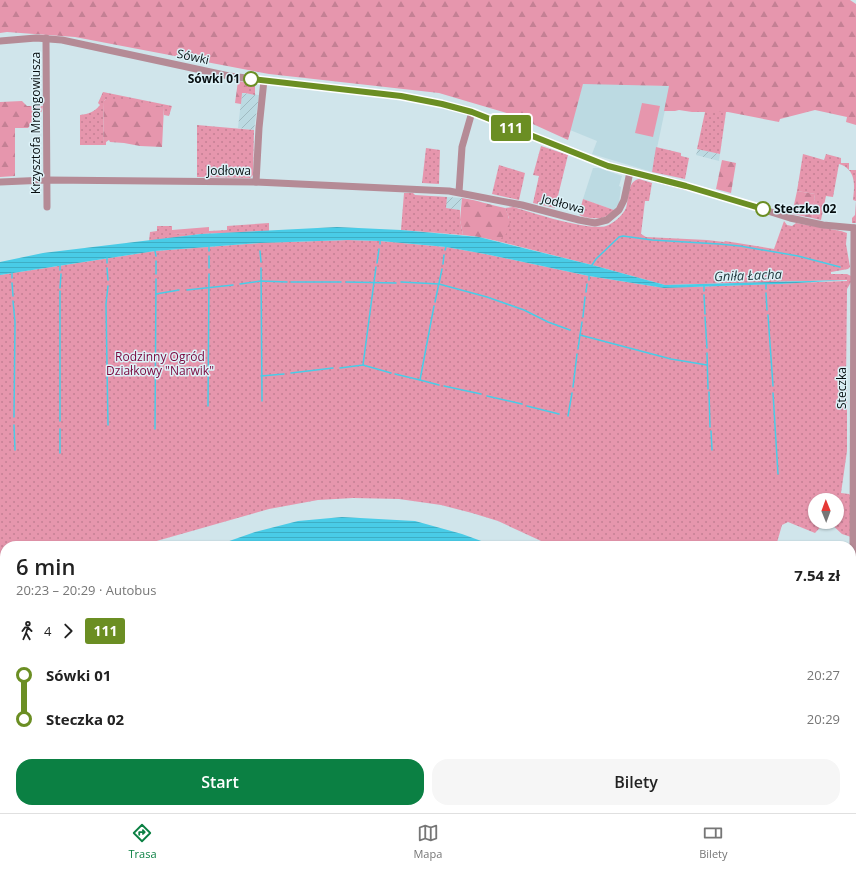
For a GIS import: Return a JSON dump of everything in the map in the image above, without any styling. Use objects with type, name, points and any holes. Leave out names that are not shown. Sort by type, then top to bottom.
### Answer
[{"type":"street","name":"Sówki","points":[[0,41],[46,38],[68,41],[229,76],[401,96],[442,104],[472,112],[592,161],[707,192],[790,218],[823,225],[855,228]]},
{"type":"street","name":"Krzysztofa Mrongowiusza","points":[[46,38],[47,207]]},
{"type":"street","points":[[256,182],[258,128],[264,80]]},
{"type":"street","points":[[459,192],[462,147],[472,112]]},
{"type":"street","name":"Jodłowa","points":[[0,182],[47,180],[256,182],[459,192],[595,223],[607,220],[619,210],[624,200],[630,172]]},
{"type":"street","name":"Steczka","points":[[852,541],[855,228]]},
{"type":"shaded area","points":[[583,83],[670,86],[652,172],[592,154],[597,141],[570,130]]},
{"type":"shaded area","points":[[242,93],[259,95],[254,130],[238,128]]},
{"type":"shaded area","points":[[698,149],[720,154],[719,161],[696,155]]},
{"type":"shaded area","points":[[593,168],[599,168],[622,176],[619,186],[621,187],[619,203],[614,210],[583,199]]},
{"type":"shaded area","points":[[447,197],[462,198],[460,210],[445,208]]},
{"type":"green space","points":[[0,0],[850,0],[856,4],[856,125],[846,122],[847,117],[815,110],[780,119],[779,122],[728,112],[692,112],[679,110],[664,111],[669,86],[583,84],[568,140],[513,115],[439,93],[269,74],[75,37],[7,32],[0,33]]},
{"type":"green space","points":[[238,81],[245,82],[245,93],[242,93],[241,104],[235,103]]},
{"type":"green space","points":[[245,82],[255,85],[255,95],[245,93]]},
{"type":"green space","points":[[103,92],[172,106],[169,116],[164,115],[164,107],[106,99],[104,101],[103,145],[80,145],[80,115],[91,112],[100,105],[98,103]]},
{"type":"green space","points":[[106,99],[124,99],[164,107],[162,147],[140,146],[110,142],[109,140],[106,142],[106,145],[103,145],[104,101]]},
{"type":"green space","points":[[22,101],[27,106],[43,106],[42,111],[28,128],[15,128],[15,176],[0,177],[0,102]]},
{"type":"green space","points":[[642,103],[660,106],[653,137],[635,133]]},
{"type":"green space","points":[[705,112],[726,112],[720,154],[697,149]]},
{"type":"green space","points":[[197,125],[254,130],[253,175],[250,178],[197,177]]},
{"type":"green space","points":[[541,146],[568,155],[555,208],[533,203],[539,176],[533,175]]},
{"type":"green space","points":[[656,147],[681,153],[681,156],[689,158],[685,179],[652,172]]},
{"type":"green space","points":[[426,148],[440,150],[439,184],[422,183]]},
{"type":"green space","points":[[803,154],[824,160],[826,154],[841,158],[841,163],[849,163],[849,170],[845,166],[839,164],[833,197],[826,196],[821,220],[812,218],[815,194],[797,191]]},
{"type":"green space","points":[[722,160],[736,163],[731,193],[716,189]]},
{"type":"green space","points":[[499,165],[525,173],[519,200],[492,194]]},
{"type":"green space","points":[[849,170],[856,170],[856,201],[853,200],[853,178]]},
{"type":"green space","name":"Rodzinny Ogród Działkowy \"Narwik\"","points":[[639,179],[652,183],[649,201],[645,201],[641,234],[646,237],[725,241],[774,249],[784,221],[787,225],[792,226],[796,223],[847,233],[846,244],[850,267],[848,269],[831,272],[831,274],[847,274],[851,276],[851,282],[847,289],[846,382],[840,383],[840,390],[847,390],[847,451],[841,493],[808,493],[808,529],[819,529],[815,533],[788,522],[782,525],[777,541],[541,541],[498,521],[441,505],[399,499],[353,498],[318,500],[269,509],[157,541],[0,541],[0,275],[155,251],[260,243],[348,240],[380,241],[446,247],[589,276],[664,288],[847,281],[665,285],[497,241],[509,218],[505,208],[513,207],[574,224],[598,227],[606,226],[618,219],[625,211],[630,187],[635,180]]},
{"type":"green space","points":[[797,191],[815,194],[812,218],[792,214]]},
{"type":"green space","points":[[404,193],[447,197],[446,208],[460,210],[463,235],[401,230]]},
{"type":"green space","points":[[462,198],[505,208],[510,225],[504,236],[497,241],[463,235],[460,220]]},
{"type":"green space","points":[[583,199],[614,210],[603,218],[581,216],[579,214]]},
{"type":"green space","points":[[856,201],[856,223],[852,223],[852,218],[855,215]]},
{"type":"green space","points":[[269,223],[269,231],[201,234],[149,241],[150,232],[157,231],[157,226],[172,226],[172,234],[227,230],[227,226]]},
{"type":"green space","points":[[209,227],[209,233],[172,234],[172,230]]},
{"type":"green space","points":[[844,493],[851,496],[851,537],[842,534],[837,529],[844,529]]},
{"type":"water","name":"Gniła Łacha","points":[[337,227],[401,230],[479,237],[665,285],[847,280],[664,288],[589,276],[446,247],[380,241],[348,240],[260,243],[155,251],[0,275],[0,262],[43,253],[201,234]]},
{"type":"water","points":[[342,517],[415,521],[481,541],[229,541],[255,532],[298,521]]},
{"type":"waterway","points":[[592,265],[596,259],[619,237],[623,236],[652,240],[740,246],[798,256],[840,267]]},
{"type":"waterway","points":[[209,246],[209,251]]},
{"type":"waterway","points":[[377,263],[379,249]]},
{"type":"waterway","points":[[155,251],[156,256]]},
{"type":"waterway","points":[[260,251],[261,262]]},
{"type":"waterway","points":[[443,264],[444,255]]},
{"type":"waterway","points":[[209,256],[209,268]]},
{"type":"waterway","points":[[107,258],[107,263]]},
{"type":"waterway","points":[[156,261],[156,274]]},
{"type":"waterway","points":[[60,265],[60,270]]},
{"type":"waterway","points":[[340,368],[363,365],[376,267]]},
{"type":"waterway","points":[[107,268],[108,280]]},
{"type":"waterway","points":[[261,268],[262,401]]},
{"type":"waterway","points":[[435,302],[442,269]]},
{"type":"waterway","points":[[12,273],[12,278]]},
{"type":"waterway","points":[[60,288],[61,274]]},
{"type":"waterway","points":[[208,406],[209,274]]},
{"type":"waterway","points":[[155,429],[156,279]]},
{"type":"waterway","points":[[240,284],[261,281],[287,282]]},
{"type":"waterway","points":[[291,282],[341,282]]},
{"type":"waterway","points":[[346,282],[396,283]]},
{"type":"waterway","points":[[401,282],[439,284],[487,297],[524,310],[548,322],[570,330]]},
{"type":"waterway","points":[[12,283],[13,296]]},
{"type":"waterway","points":[[586,292],[587,284]]},
{"type":"waterway","name":"Gniła Łacha","points":[[766,284],[766,289]]},
{"type":"waterway","points":[[187,290],[233,285]]},
{"type":"waterway","points":[[108,286],[106,304],[108,425]]},
{"type":"waterway","name":"Gniła Łacha","points":[[704,286],[704,291]]},
{"type":"waterway","points":[[156,294],[179,290]]},
{"type":"waterway","points":[[60,291],[60,421]]},
{"type":"waterway","points":[[766,293],[767,310]]},
{"type":"waterway","points":[[704,295],[705,314]]},
{"type":"waterway","points":[[583,317],[585,297]]},
{"type":"waterway","points":[[13,301],[15,322],[14,417]]},
{"type":"waterway","points":[[395,374],[420,380],[434,306]]},
{"type":"waterway","points":[[768,315],[773,386]]},
{"type":"waterway","points":[[705,317],[707,348]]},
{"type":"waterway","points":[[582,322],[580,335],[671,359],[707,365]]},
{"type":"waterway","points":[[578,349],[580,335]]},
{"type":"waterway","points":[[707,353],[708,389]]},
{"type":"waterway","points":[[573,387],[577,354]]},
{"type":"waterway","points":[[363,365],[391,373]]},
{"type":"waterway","points":[[291,373],[333,368]]},
{"type":"waterway","points":[[261,376],[284,374]]},
{"type":"waterway","points":[[420,380],[439,385]]},
{"type":"waterway","points":[[444,386],[481,394]]},
{"type":"waterway","points":[[709,392],[710,427]]},
{"type":"waterway","points":[[568,416],[572,393]]},
{"type":"waterway","points":[[773,393],[778,474]]},
{"type":"waterway","points":[[487,396],[522,404]]},
{"type":"waterway","points":[[527,406],[559,414]]},
{"type":"waterway","points":[[14,425],[15,450]]},
{"type":"waterway","points":[[60,429],[60,453]]},
{"type":"waterway","points":[[711,431],[712,450]]},
{"type":"bus line","name":"111","points":[[251,79],[401,96],[458,108],[472,112],[592,161],[686,186],[763,209]]},
{"type":"place","name":"Sówki 01","points":[[251,79]]},
{"type":"place","name":"Steczka 02","points":[[763,209]]}]
